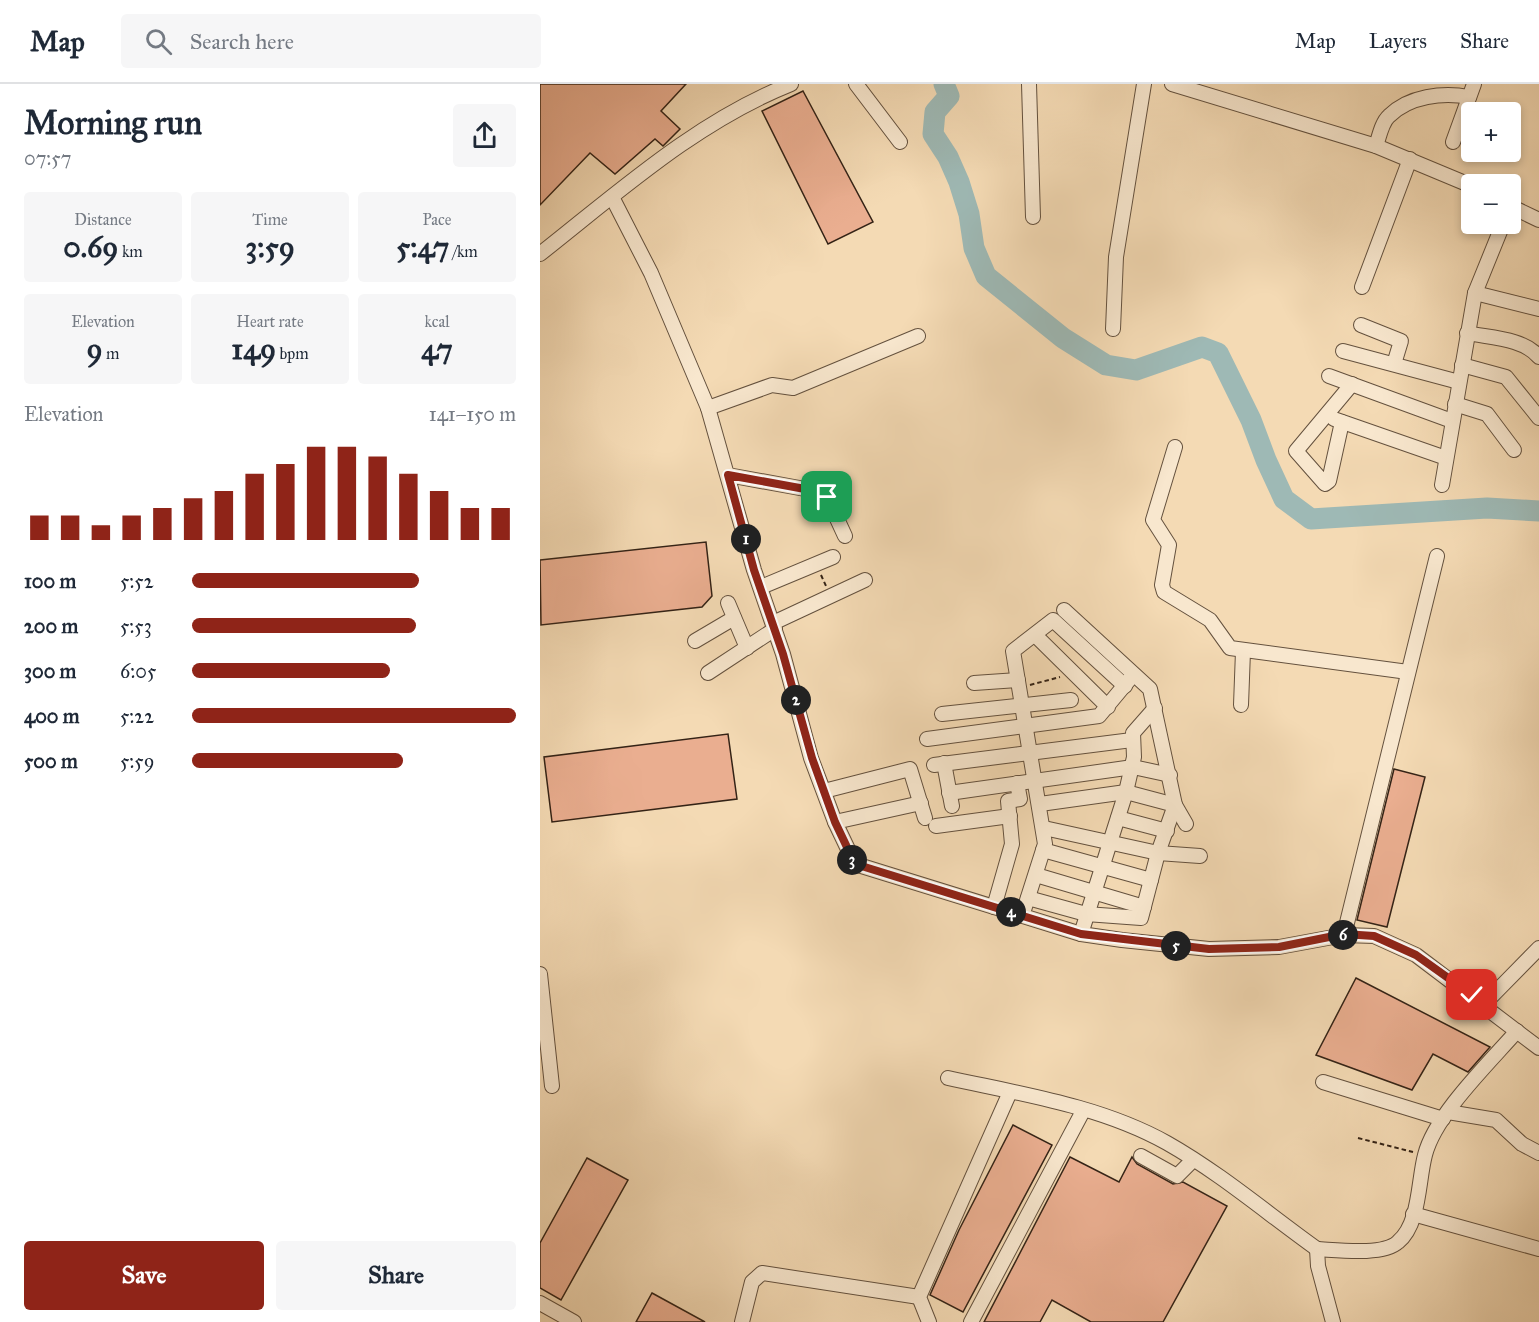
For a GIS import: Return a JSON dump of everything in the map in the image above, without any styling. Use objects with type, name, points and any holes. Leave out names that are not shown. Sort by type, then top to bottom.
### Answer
[{"type":"street","points":[[540,254],[612,196],[716,120],[791,84]]},
{"type":"street","points":[[856,84],[900,142]]},
{"type":"street","points":[[1029,84],[1032,217]]},
{"type":"street","points":[[1113,329],[1116,257],[1144,84]]},
{"type":"street","points":[[1172,84],[1376,146],[1461,181]]},
{"type":"street","points":[[1376,146],[1387,116],[1404,106],[1425,97],[1472,91],[1453,142]]},
{"type":"street","points":[[1362,287],[1410,159]]},
{"type":"street","points":[[612,196],[656,283],[708,408],[824,791],[835,822],[855,864],[1081,934],[1209,949],[1279,947],[1344,934],[1374,936],[1416,955],[1484,1004],[1539,1048]]},
{"type":"street","points":[[1521,211],[1539,220]]},
{"type":"street","points":[[1442,485],[1475,293],[1499,234]]},
{"type":"street","points":[[1475,293],[1539,309]]},
{"type":"street","points":[[1361,325],[1401,341],[1394,364]]},
{"type":"street","points":[[1467,333],[1523,344],[1539,357]]},
{"type":"street","points":[[708,408],[772,385],[793,388],[918,336]]},
{"type":"street","points":[[1343,351],[1459,382]]},
{"type":"street","points":[[1462,366],[1506,377],[1539,418]]},
{"type":"street","points":[[1329,376],[1452,421]]},
{"type":"street","points":[[1342,422],[1329,481],[1325,484],[1296,452],[1352,384]]},
{"type":"street","points":[[1455,404],[1487,414],[1514,450]]},
{"type":"street","points":[[1326,415],[1446,458]]},
{"type":"street","points":[[1175,447],[1154,516],[1155,525],[1169,545],[1162,588],[1210,621],[1230,648],[1408,672]]},
{"type":"street","points":[[728,475],[805,489],[827,497],[846,536]]},
{"type":"street","points":[[761,587],[833,556]]},
{"type":"street","points":[[1344,934],[1437,556]]},
{"type":"street","points":[[708,673],[747,648],[774,626],[865,580]]},
{"type":"street","points":[[728,603],[747,648]]},
{"type":"street","points":[[1064,610],[1150,689],[1176,805],[1185,824]]},
{"type":"street","points":[[695,641],[734,618]]},
{"type":"street","points":[[1022,916],[1043,850],[1044,828],[1013,651],[1051,620],[1125,686]]},
{"type":"street","points":[[1035,635],[1108,707]]},
{"type":"street","points":[[1241,705],[1243,651]]},
{"type":"street","points":[[927,739],[1025,728],[1100,716],[1135,673]]},
{"type":"street","points":[[974,683],[1018,684]]},
{"type":"street","points":[[942,714],[1071,700]]},
{"type":"street","points":[[1081,934],[1126,792],[1132,767],[1132,733],[1155,708]]},
{"type":"street","points":[[1132,740],[939,764],[950,799],[1017,783],[1132,767],[1170,774]]},
{"type":"street","points":[[824,791],[913,769],[921,803],[930,822],[1010,816]]},
{"type":"street","points":[[994,907],[1012,844],[1008,801],[1020,799],[1017,783]]},
{"type":"street","points":[[1040,804],[1126,792],[1176,805]]},
{"type":"street","points":[[835,822],[921,803]]},
{"type":"street","points":[[1028,898],[1086,914],[1139,918],[1158,853],[1176,805]]},
{"type":"street","points":[[1118,818],[1167,831]]},
{"type":"street","points":[[1044,828],[1158,853],[1200,856]]},
{"type":"street","points":[[1043,850],[1151,880]]},
{"type":"street","points":[[1036,874],[1144,907]]},
{"type":"street","points":[[1484,1004],[1539,948]]},
{"type":"street","points":[[540,974],[552,1086]]},
{"type":"street","points":[[948,1078],[1083,1111],[1146,1133],[1193,1160],[1317,1249],[1372,1250],[1392,1246],[1405,1234],[1413,1214],[1425,1155],[1432,1135],[1446,1115],[1517,1031]]},
{"type":"street","points":[[1323,1082],[1446,1115],[1496,1120],[1522,1144],[1539,1153]]},
{"type":"street","points":[[929,1322],[919,1297],[1010,1092]]},
{"type":"street","points":[[971,1322],[1083,1111]]},
{"type":"street","points":[[1141,1156],[1177,1176],[1193,1160]]},
{"type":"street","points":[[1413,1214],[1539,1249]]},
{"type":"street","points":[[1317,1249],[1318,1266],[1333,1322]]},
{"type":"street","points":[[742,1322],[752,1282],[762,1274],[919,1297]]},
{"type":"street","points":[[540,1303],[553,1317],[574,1322]]},
{"type":"path","points":[[817,564],[832,596]]},
{"type":"path","points":[[1018,684],[1073,674]]},
{"type":"path","points":[[1358,1138],[1425,1155]]},
{"type":"building","points":[[540,84],[686,84],[661,111],[680,129],[663,146],[655,139],[615,174],[590,153],[540,205]]},
{"type":"building","points":[[803,91],[873,222],[828,244],[762,111]]},
{"type":"building","points":[[706,542],[712,596],[702,607],[541,625],[540,560]]},
{"type":"building","points":[[728,734],[737,799],[552,822],[544,757]]},
{"type":"building","points":[[1394,769],[1425,777],[1387,927],[1357,920]]},
{"type":"building","points":[[1356,978],[1490,1047],[1468,1072],[1433,1054],[1412,1090],[1316,1055]]},
{"type":"building","points":[[1013,1125],[1052,1145],[963,1312],[930,1295],[959,1230]]},
{"type":"building","points":[[1070,1157],[1119,1182],[1132,1157],[1137,1164],[1173,1184],[1183,1182],[1227,1206],[1163,1322],[1091,1322],[1052,1300],[1040,1322],[984,1322]]},
{"type":"building","points":[[587,1158],[628,1180],[561,1300],[540,1288],[540,1243]]},
{"type":"building","points":[[652,1293],[705,1322],[636,1322]]},
{"type":"waterway","points":[[944,84],[949,96],[935,112],[933,134],[948,157],[959,182],[969,214],[974,248],[986,276],[1063,338],[1106,365],[1136,370],[1202,347],[1218,353],[1251,420],[1284,499],[1311,519],[1487,508],[1539,511]]},
{"type":"route","points":[[827,497],[805,489],[728,475],[754,570],[783,654],[812,758],[852,862],[858,866],[1081,934],[1122,940],[1209,949],[1279,947],[1344,934],[1374,936],[1416,955],[1472,995]]}]
